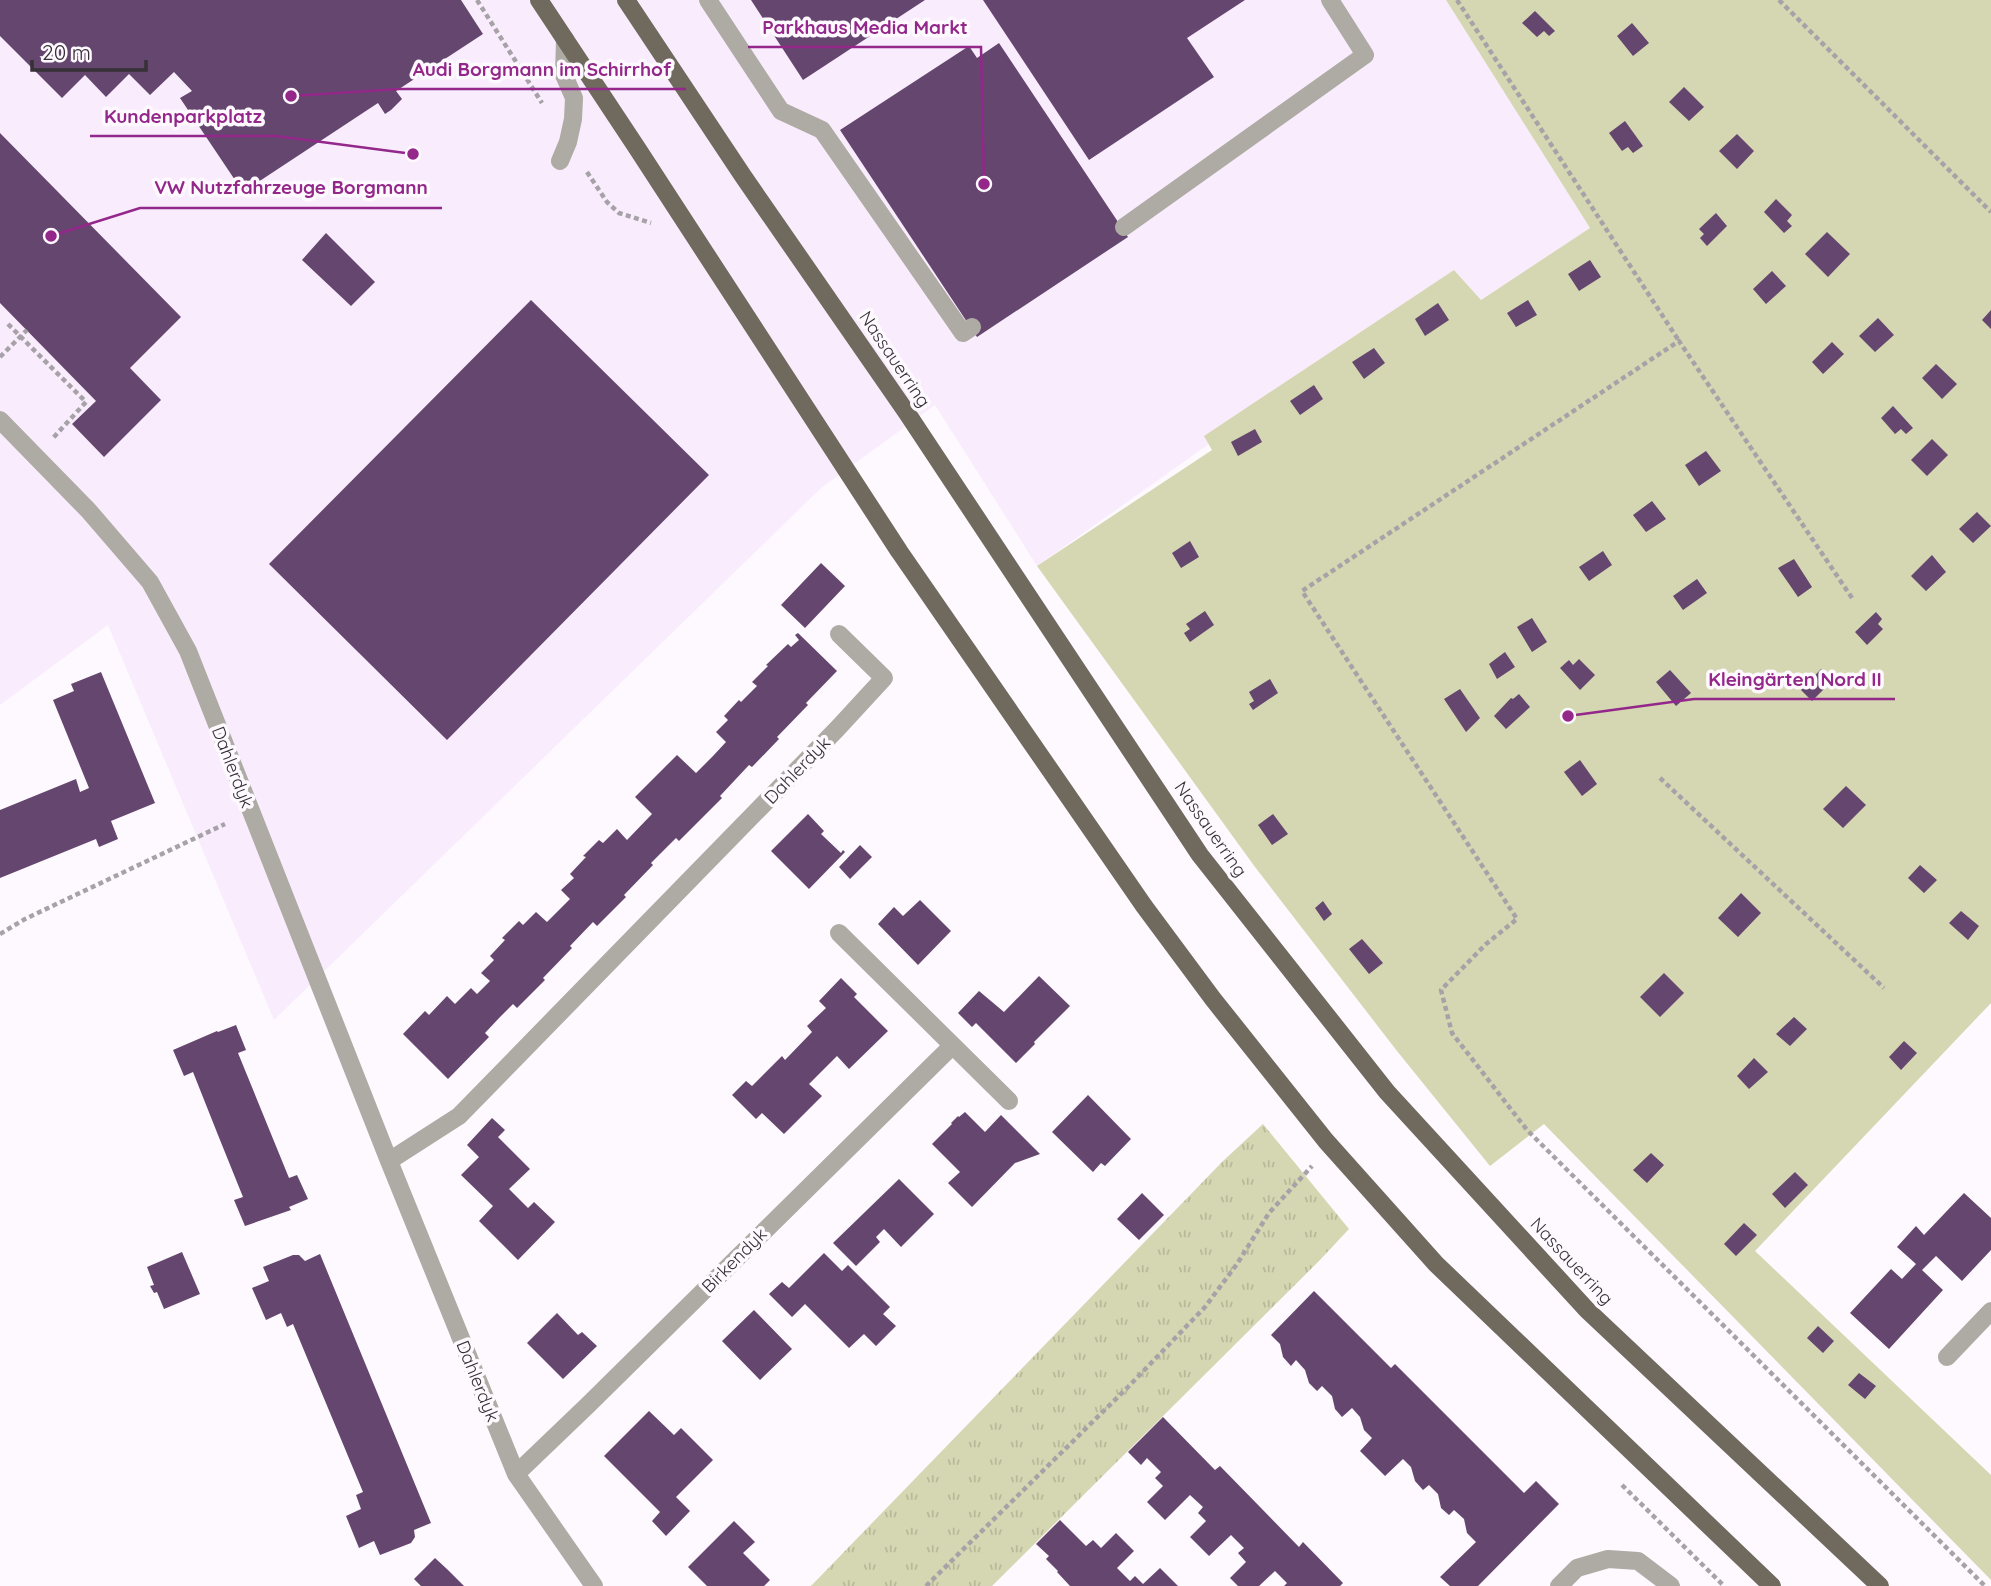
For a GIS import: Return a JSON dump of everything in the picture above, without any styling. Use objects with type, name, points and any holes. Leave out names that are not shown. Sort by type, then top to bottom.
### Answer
[{"type":"main road","points":[[539,0],[899,551],[1144,906],[1213,999],[1326,1141],[1436,1264],[1772,1586]]},
{"type":"main road","name":"Nassauerring","points":[[625,0],[907,413],[1200,855],[1387,1093],[1587,1310],[1880,1586]]},
{"type":"street","points":[[708,0],[781,111],[822,130],[963,333],[972,327]]},
{"type":"street","points":[[1124,227],[1364,55],[1329,0]]},
{"type":"street","points":[[561,161],[573,119],[574,98],[564,75],[565,39]]},
{"type":"street","name":"Dahlerdyk","points":[[0,420],[88,510],[150,582],[188,652],[516,1474],[594,1586]]},
{"type":"street","name":"Dahlerdyk","points":[[389,1161],[460,1116],[884,678],[839,634]]},
{"type":"street","points":[[839,933],[1009,1101]]},
{"type":"street","name":"Birkendyk","points":[[516,1474],[952,1046]]},
{"type":"street","points":[[1947,1357],[1991,1311]]},
{"type":"street","points":[[1559,1586],[1577,1568],[1608,1559],[1638,1561],[1671,1586]]},
{"type":"path","points":[[1457,0],[1679,341],[1852,598]]},
{"type":"path","points":[[1779,0],[1991,212]]},
{"type":"path","points":[[8,324],[86,402],[69,422]]},
{"type":"path","points":[[0,358],[27,330]]},
{"type":"path","points":[[1679,341],[1303,591],[1517,919],[1486,944],[1441,990],[1452,1034],[1527,1130],[1985,1586]]},
{"type":"path","points":[[1660,778],[1884,988]]},
{"type":"path","points":[[0,934],[25,919],[250,812]]},
{"type":"path","points":[[926,1586],[1128,1387],[1205,1307],[1237,1264],[1269,1213],[1312,1166]]},
{"type":"shaded area","points":[[0,0],[1446,0],[1590,228],[1481,300],[1454,270],[1037,566],[935,405],[821,488],[274,1020],[108,625],[0,705]]},
{"type":"green space","points":[[1446,0],[1991,0],[1991,1003],[1755,1251],[1991,1475],[1991,1580],[1544,1124],[1490,1166],[1255,867],[1037,566],[1212,450],[1204,436],[1454,270],[1481,300],[1590,228]]},
{"type":"green space","points":[[1263,1124],[1349,1229],[1319,1261],[992,1586],[811,1586],[1223,1161]]},
{"type":"building","points":[[0,0],[461,0],[483,34],[396,91],[402,99],[385,114],[378,103],[243,192],[180,98],[192,91],[174,72],[150,95],[129,74],[106,97],[85,75],[62,98],[0,36]]},
{"type":"building","points":[[751,0],[925,0],[803,80]]},
{"type":"building","points":[[983,0],[1245,0],[1187,38],[1214,77],[1089,160]]},
{"type":"building","points":[[1535,11],[1555,31],[1549,36],[1544,31],[1537,37],[1522,23]]},
{"type":"building","points":[[1632,23],[1649,43],[1633,56],[1617,36]]},
{"type":"building","points":[[999,43],[1128,237],[977,337],[840,130],[969,46],[977,58]]},
{"type":"building","points":[[1684,87],[1704,107],[1689,121],[1669,102]]},
{"type":"building","points":[[1625,121],[1643,146],[1633,153],[1628,147],[1622,151],[1609,133]]},
{"type":"building","points":[[0,133],[181,317],[130,368],[161,400],[104,457],[72,424],[96,401],[0,303]]},
{"type":"building","points":[[1737,134],[1754,151],[1737,169],[1719,151]]},
{"type":"building","points":[[1776,199],[1792,215],[1787,221],[1792,226],[1784,233],[1764,212]]},
{"type":"building","points":[[1716,213],[1727,226],[1707,246],[1700,238],[1704,234],[1699,229]]},
{"type":"building","points":[[1827,232],[1850,254],[1828,277],[1805,254]]},
{"type":"building","points":[[326,233],[375,282],[351,306],[302,260]]},
{"type":"building","points":[[1590,260],[1601,277],[1579,291],[1568,274]]},
{"type":"building","points":[[1772,271],[1786,286],[1766,304],[1753,289]]},
{"type":"building","points":[[531,300],[709,475],[447,740],[269,564]]},
{"type":"building","points":[[1528,300],[1537,315],[1516,327],[1507,313]]},
{"type":"building","points":[[1438,303],[1449,320],[1425,336],[1415,319]]},
{"type":"building","points":[[1991,310],[1991,329],[1982,320]]},
{"type":"building","points":[[1878,318],[1894,335],[1875,352],[1859,336]]},
{"type":"building","points":[[1832,342],[1844,354],[1823,374],[1812,362]]},
{"type":"building","points":[[1374,348],[1385,363],[1364,379],[1352,362]]},
{"type":"building","points":[[1936,364],[1957,384],[1942,399],[1922,378]]},
{"type":"building","points":[[1314,385],[1323,399],[1300,415],[1290,401]]},
{"type":"building","points":[[1893,406],[1913,428],[1906,434],[1901,429],[1895,434],[1881,418]]},
{"type":"building","points":[[1255,429],[1262,442],[1238,456],[1231,442]]},
{"type":"building","points":[[1932,439],[1948,455],[1927,476],[1911,460]]},
{"type":"building","points":[[1706,451],[1721,471],[1699,486],[1685,465]]},
{"type":"building","points":[[1652,501],[1666,519],[1646,532],[1633,515]]},
{"type":"building","points":[[1977,512],[1991,526],[1973,543],[1959,529]]},
{"type":"building","points":[[1190,541],[1199,557],[1181,568],[1172,553]]},
{"type":"building","points":[[1603,551],[1612,565],[1589,581],[1579,567]]},
{"type":"building","points":[[1932,555],[1946,572],[1926,591],[1911,576]]},
{"type":"building","points":[[1794,559],[1812,587],[1798,597],[1778,568]]},
{"type":"building","points":[[821,563],[845,586],[805,628],[781,605]]},
{"type":"building","points":[[1697,579],[1707,593],[1683,610],[1673,596]]},
{"type":"building","points":[[1205,611],[1214,625],[1190,642],[1184,633],[1190,629],[1186,624]]},
{"type":"building","points":[[1876,612],[1882,619],[1878,624],[1883,629],[1867,645],[1855,632]]},
{"type":"building","points":[[1532,618],[1547,642],[1532,652],[1517,627]]},
{"type":"building","points":[[798,633],[837,671],[777,737],[779,739],[752,767],[749,765],[720,796],[722,798],[679,841],[676,838],[651,863],[653,865],[624,895],[626,897],[597,926],[593,922],[543,978],[545,980],[517,1008],[513,1004],[500,1017],[485,1033],[489,1037],[448,1079],[403,1034],[425,1011],[429,1015],[447,996],[455,1004],[471,988],[477,994],[490,981],[481,973],[494,960],[490,956],[505,940],[502,938],[519,921],[523,925],[536,912],[547,922],[570,899],[561,890],[574,878],[570,874],[586,857],[583,856],[599,840],[603,843],[617,829],[627,840],[652,814],[635,797],[677,755],[696,773],[713,756],[726,742],[716,732],[728,720],[724,716],[757,686],[752,682],[768,666],[766,665],[788,644],[791,647],[799,640],[795,635]]},
{"type":"building","points":[[1505,652],[1515,667],[1497,679],[1489,664]]},
{"type":"building","points":[[1579,659],[1595,675],[1580,690],[1560,668],[1569,660],[1573,665]]},
{"type":"building","points":[[1821,669],[1832,681],[1812,701],[1801,690]]},
{"type":"building","points":[[1670,670],[1691,693],[1676,706],[1656,682]]},
{"type":"building","points":[[101,672],[155,803],[111,821],[118,839],[99,847],[96,839],[0,878],[0,810],[76,779],[80,792],[89,788],[53,700],[74,691],[71,684]]},
{"type":"building","points":[[1270,679],[1278,693],[1253,710],[1249,704],[1254,701],[1249,692]]},
{"type":"building","points":[[1460,689],[1480,718],[1466,732],[1444,699]]},
{"type":"building","points":[[1519,694],[1530,707],[1506,729],[1494,716],[1511,698]]},
{"type":"building","points":[[1580,760],[1597,784],[1582,796],[1564,772]]},
{"type":"building","points":[[1846,786],[1866,805],[1843,828],[1823,809]]},
{"type":"building","points":[[808,814],[824,831],[821,834],[841,853],[843,850],[845,852],[809,889],[771,851]]},
{"type":"building","points":[[1273,814],[1288,834],[1272,845],[1258,825]]},
{"type":"building","points":[[860,845],[872,857],[850,879],[839,867]]},
{"type":"building","points":[[1920,865],[1937,880],[1924,893],[1908,878]]},
{"type":"building","points":[[1741,893],[1761,913],[1738,937],[1718,918]]},
{"type":"building","points":[[920,900],[951,931],[918,965],[878,924],[894,907],[903,916]]},
{"type":"building","points":[[1323,901],[1332,914],[1324,921],[1315,908]]},
{"type":"building","points":[[1961,911],[1979,926],[1968,940],[1949,923]]},
{"type":"building","points":[[1362,939],[1383,963],[1369,974],[1349,949]]},
{"type":"building","points":[[1664,973],[1684,993],[1660,1017],[1640,997]]},
{"type":"building","points":[[1039,976],[1070,1006],[1016,1063],[976,1023],[972,1027],[958,1013],[979,991],[1004,1012]]},
{"type":"building","points":[[841,978],[857,994],[854,997],[888,1031],[849,1069],[837,1056],[809,1084],[822,1096],[784,1134],[762,1113],[756,1119],[732,1095],[746,1081],[752,1086],[782,1056],[785,1060],[812,1032],[807,1026],[826,1008],[819,1001]]},
{"type":"building","points":[[1794,1017],[1807,1029],[1790,1046],[1776,1034]]},
{"type":"building","points":[[236,1025],[246,1050],[238,1053],[289,1178],[297,1175],[308,1199],[289,1207],[291,1210],[245,1226],[234,1200],[243,1197],[193,1072],[184,1076],[173,1050]]},
{"type":"building","points":[[1904,1041],[1917,1053],[1901,1070],[1889,1057]]},
{"type":"building","points":[[1754,1058],[1768,1072],[1749,1089],[1737,1076]]},
{"type":"building","points":[[1088,1095],[1131,1139],[1105,1166],[1101,1163],[1093,1172],[1052,1132]]},
{"type":"building","points":[[965,1112],[985,1132],[1001,1115],[1040,1154],[1015,1163],[972,1207],[948,1183],[960,1172],[932,1144]]},
{"type":"building","points":[[492,1118],[505,1130],[498,1137],[530,1169],[509,1189],[528,1208],[534,1202],[555,1222],[518,1260],[479,1221],[493,1206],[461,1175],[479,1157],[467,1145]]},
{"type":"building","points":[[1651,1153],[1664,1165],[1647,1183],[1633,1170]]},
{"type":"building","points":[[1795,1172],[1808,1185],[1785,1208],[1772,1194]]},
{"type":"building","points":[[899,1179],[934,1214],[901,1247],[884,1229],[876,1237],[880,1242],[856,1266],[833,1243]]},
{"type":"building","points":[[1142,1193],[1164,1215],[1139,1240],[1117,1219]]},
{"type":"building","points":[[1964,1193],[1991,1218],[1991,1250],[1962,1281],[1936,1256],[1922,1270],[1943,1290],[1889,1349],[1850,1313],[1891,1269],[1902,1279],[1916,1264],[1897,1247],[1916,1226],[1924,1235]]},
{"type":"building","points":[[1744,1223],[1757,1235],[1736,1256],[1724,1244]]},
{"type":"building","points":[[182,1252],[200,1294],[164,1309],[157,1292],[154,1293],[150,1286],[154,1285],[147,1267]]},
{"type":"building","points":[[824,1253],[842,1271],[848,1265],[890,1307],[883,1314],[896,1326],[876,1346],[864,1334],[849,1348],[805,1304],[792,1317],[769,1294],[782,1282],[789,1288]]},
{"type":"building","points":[[320,1254],[431,1523],[414,1530],[415,1537],[411,1543],[380,1555],[374,1541],[359,1548],[346,1516],[361,1509],[356,1495],[363,1492],[293,1324],[287,1327],[281,1313],[266,1320],[252,1288],[269,1281],[263,1267],[293,1255],[299,1255],[305,1261]]},
{"type":"building","points":[[1314,1291],[1391,1368],[1395,1364],[1524,1493],[1536,1481],[1559,1504],[1478,1586],[1450,1586],[1440,1577],[1476,1542],[1467,1533],[1464,1519],[1454,1510],[1449,1515],[1441,1508],[1438,1494],[1429,1485],[1423,1490],[1415,1481],[1411,1467],[1403,1459],[1385,1476],[1360,1451],[1372,1438],[1364,1430],[1360,1417],[1352,1408],[1342,1417],[1335,1409],[1332,1396],[1322,1386],[1317,1391],[1309,1383],[1305,1370],[1296,1360],[1291,1366],[1283,1357],[1280,1344],[1271,1335]]},
{"type":"building","points":[[754,1310],[792,1349],[760,1380],[722,1341]]},
{"type":"building","points":[[557,1313],[578,1335],[582,1332],[597,1346],[563,1379],[527,1343]]},
{"type":"building","points":[[1818,1326],[1834,1341],[1823,1353],[1807,1338]]},
{"type":"building","points":[[1859,1373],[1876,1386],[1865,1399],[1848,1385]]},
{"type":"building","points":[[649,1411],[674,1435],[681,1428],[713,1460],[676,1497],[690,1511],[666,1536],[652,1521],[660,1512],[604,1456]]},
{"type":"building","points":[[1163,1417],[1215,1470],[1220,1466],[1299,1547],[1303,1542],[1343,1583],[1340,1586],[1284,1586],[1287,1583],[1275,1571],[1259,1586],[1238,1586],[1230,1578],[1246,1562],[1238,1553],[1244,1548],[1231,1535],[1209,1556],[1190,1537],[1206,1521],[1198,1513],[1203,1507],[1190,1495],[1165,1520],[1147,1502],[1163,1486],[1155,1478],[1161,1472],[1147,1458],[1141,1465],[1128,1452]]},
{"type":"building","points":[[1060,1520],[1086,1546],[1093,1540],[1101,1548],[1116,1533],[1134,1551],[1117,1568],[1130,1581],[1135,1576],[1143,1584],[1160,1568],[1178,1586],[1070,1586],[1046,1559],[1049,1556],[1036,1544]]},
{"type":"building","points":[[734,1521],[755,1542],[743,1553],[770,1580],[764,1586],[707,1586],[688,1567]]},
{"type":"building","points":[[435,1558],[464,1586],[421,1586],[414,1579]]},
{"type":"place","name":"Audi Borgmann im Schirrhof","points":[[291,96]]},
{"type":"place","name":"Kundenparkplatz","points":[[413,154]]},
{"type":"place","name":"Parkhaus Media Markt","points":[[984,184]]},
{"type":"place","name":"VW Nutzfahrzeuge Borgmann","points":[[51,236]]},
{"type":"place","name":"Kleingärten Nord II","points":[[1568,716]]}]
